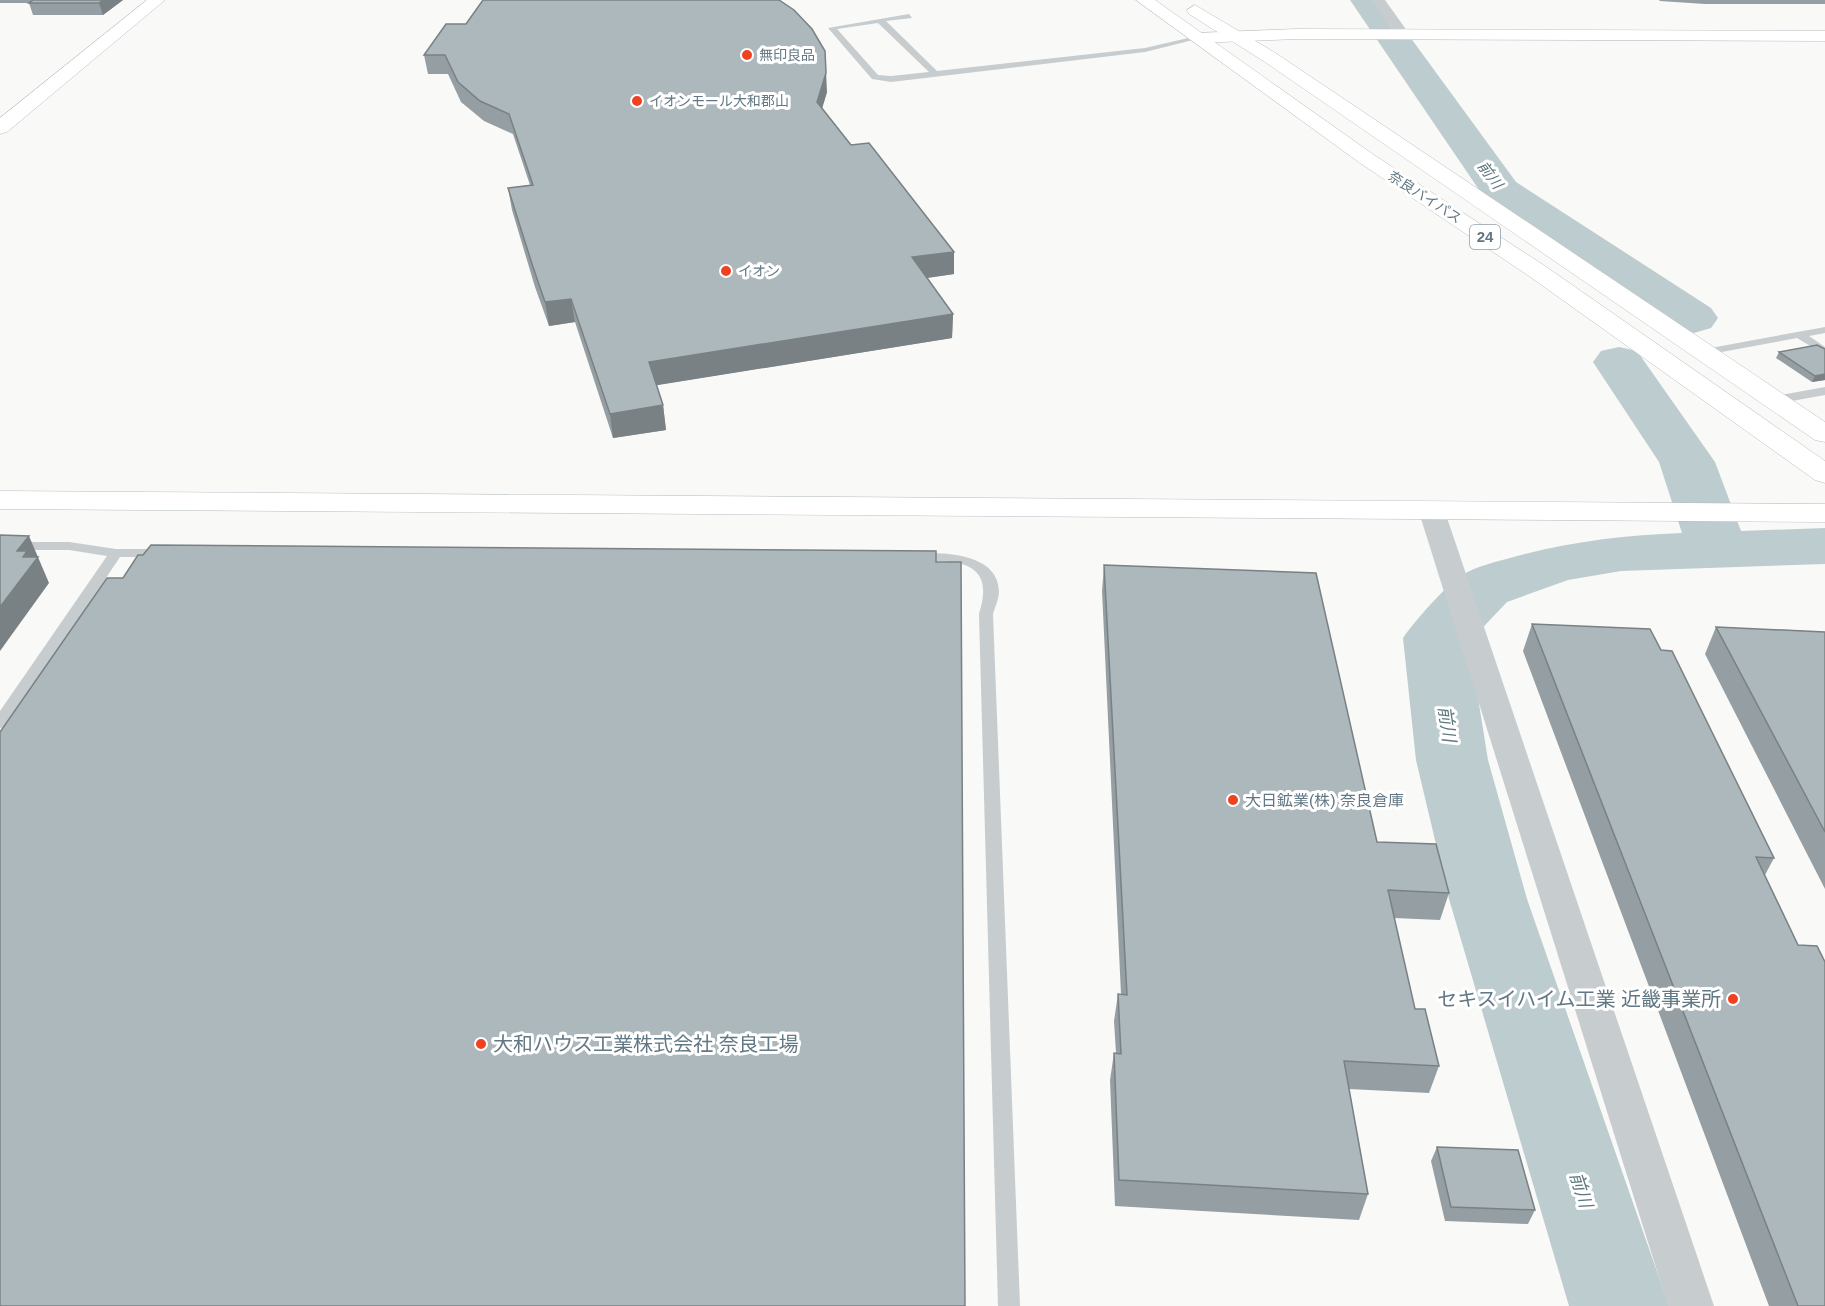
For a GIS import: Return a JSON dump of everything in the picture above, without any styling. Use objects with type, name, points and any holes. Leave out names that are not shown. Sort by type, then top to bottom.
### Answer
[{"type":"main road","points":[[0,128],[157,0]]},
{"type":"main road","name":"奈良バイパス","points":[[1144,0],[1367,159],[1537,271],[1825,474]]},
{"type":"main road","name":"奈良バイパス","points":[[1182,0],[1825,434]]},
{"type":"main road","points":[[1197,38],[1231,35],[1825,36]]},
{"type":"main road","points":[[0,500],[1825,513]]},
{"type":"street","points":[[1378,0],[1402,35]]},
{"type":"street","points":[[1431,510],[1691,1306]]},
{"type":"lane","points":[[909,16],[839,25],[832,30],[875,77],[891,79],[1145,50],[1197,38]]},
{"type":"lane","points":[[880,20],[935,74]]},
{"type":"lane","points":[[1705,352],[1825,330]]},
{"type":"lane","points":[[1799,334],[1825,352]]},
{"type":"lane","points":[[1775,400],[1825,391]]},
{"type":"lane","points":[[0,546],[69,546],[116,553],[187,554]]},
{"type":"lane","points":[[0,723],[116,553]]},
{"type":"lane","points":[[896,560],[944,555],[958,558],[980,570],[991,584],[992,592],[986,614],[1009,1306]]},
{"type":"building","points":[[33,0],[104,0],[99,3],[29,3]]},
{"type":"building","points":[[483,0],[779,0],[794,10],[812,29],[825,51],[826,73],[817,102],[851,145],[869,143],[954,252],[912,257],[953,314],[649,362],[663,405],[610,414],[571,299],[545,302],[532,264],[508,188],[533,185],[509,114],[480,101],[458,82],[445,55],[424,55],[446,24],[466,24]]},
{"type":"building","points":[[1817,345],[1825,349],[1825,374],[1815,376],[1779,352]]},
{"type":"building","points":[[0,535],[29,536],[17,551],[27,551],[23,557],[38,557],[0,607]]},
{"type":"building","name":"大和ハウス工業株式会社 奈良工場","points":[[151,545],[936,551],[936,562],[961,562],[965,1306],[0,1306],[0,732],[107,578],[123,578],[138,555],[143,555]]},
{"type":"building","name":"大日鉱業(株) 奈良倉庫","points":[[1104,565],[1316,573],[1377,842],[1436,844],[1449,893],[1388,890],[1415,1009],[1425,1009],[1439,1066],[1344,1061],[1368,1194],[1119,1180],[1114,1053],[1121,1054],[1118,994],[1127,995]]},
{"type":"building","name":"セキスイハイム工業 近畿事業所","points":[[1532,624],[1650,629],[1661,650],[1672,651],[1774,858],[1756,857],[1798,945],[1817,946],[1825,962],[1825,1306],[1798,1306]]},
{"type":"building","points":[[1716,627],[1825,632],[1825,832]]},
{"type":"building","points":[[1437,1147],[1518,1150],[1535,1210],[1451,1207]]},
{"type":"waterway","name":"前川","points":[[1366,0],[1501,191],[1694,318]]},
{"type":"waterway","name":"前川","points":[[1619,362],[1687,462],[1718,549]]},
{"type":"waterway","name":"前川","points":[[1619,1306],[1488,899],[1452,760],[1447,707],[1436,638],[1485,588],[1518,575],[1560,563],[1621,553],[1825,546]]},
{"type":"place","name":"無印良品","points":[[747,55]]},
{"type":"place","name":"イオンモール大和郡山","points":[[637,101]]},
{"type":"place","name":"イオン","points":[[726,271]]},
{"type":"place","name":"大日鉱業(株) 奈良倉庫","points":[[1233,800]]},
{"type":"place","name":"セキスイハイム工業 近畿事業所","points":[[1733,999]]},
{"type":"place","name":"大和ハウス工業株式会社 奈良工場","points":[[481,1044]]}]
